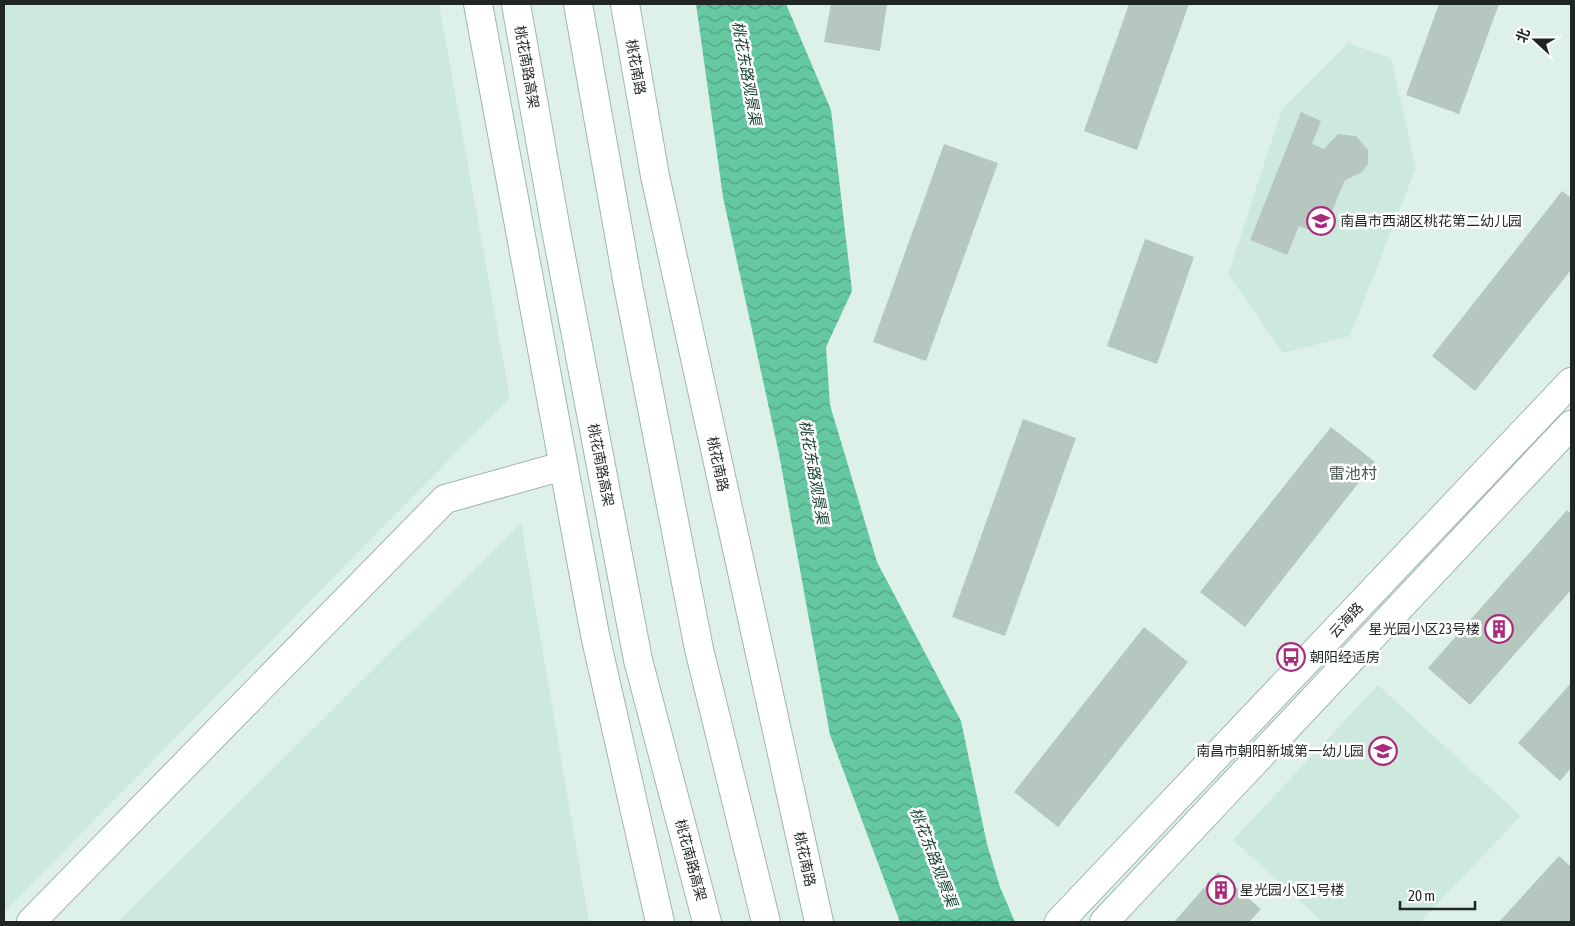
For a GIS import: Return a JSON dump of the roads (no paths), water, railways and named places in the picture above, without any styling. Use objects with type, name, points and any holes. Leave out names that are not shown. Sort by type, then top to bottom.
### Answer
[{"type":"main road","points":[[478,4],[595,635],[660,922]]},
{"type":"main road","name":"桃花南路高架","points":[[516,4],[556,230],[638,660],[707,922]]},
{"type":"main road","points":[[578,4],[628,285],[699,649],[766,922]]},
{"type":"main road","name":"桃花南路","points":[[625,4],[655,176],[819,922]]},
{"type":"main road","name":"云海路","points":[[1059,922],[1571,382]]},
{"type":"main road","points":[[1104,922],[1571,425]]},
{"type":"main road","points":[[31,922],[445,499],[563,466]]},
{"type":"water","name":"桃花东路观景渠","points":[[696,4],[786,4],[831,110],[852,291],[826,347],[830,405],[877,562],[961,721],[987,844],[1000,887],[1015,922],[900,922],[830,735],[779,454],[723,197]]},
{"type":"place","name":"南昌市西湖区桃花第二幼儿园","points":[[1321,221]]},
{"type":"place","name":"星光园小区23号楼","points":[[1499,629]]},
{"type":"place","name":"朝阳经适房","points":[[1291,657]]},
{"type":"place","name":"南昌市朝阳新城第一幼儿园","points":[[1383,751]]},
{"type":"place","name":"星光园小区1号楼","points":[[1221,890]]},
{"type":"district","name":"雷池村","points":[[1353,473]]}]
